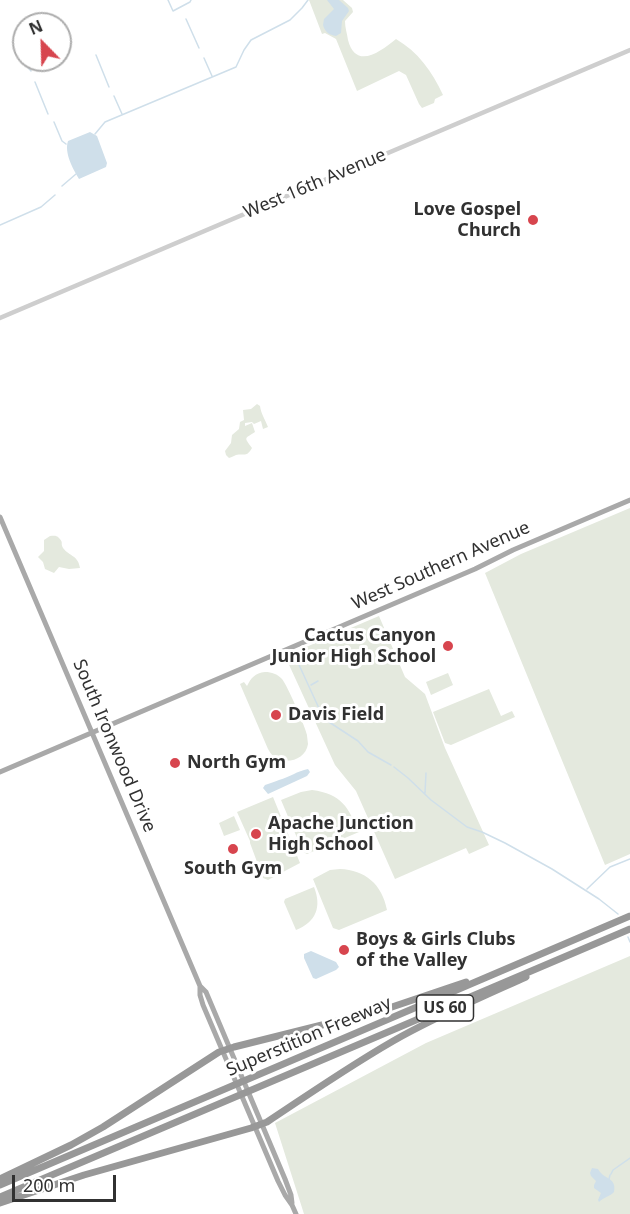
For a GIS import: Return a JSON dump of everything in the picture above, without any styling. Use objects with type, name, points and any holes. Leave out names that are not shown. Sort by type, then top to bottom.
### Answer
[{"type":"highway","name":"Superstition Freeway","points":[[0,1185],[630,916]]},
{"type":"highway","name":"Superstition Freeway","points":[[0,1197],[630,929]]},
{"type":"highway","points":[[0,1203],[84,1175],[259,1126],[402,1036],[619,933]]},
{"type":"highway","points":[[0,1179],[104,1127],[223,1051],[386,1009],[514,966]]},
{"type":"main road","name":"West Southern Avenue","points":[[0,772],[475,569],[513,550],[630,500]]},
{"type":"main road","name":"South Ironwood Drive","points":[[0,517],[200,986],[206,992],[231,1048],[259,1126]]},
{"type":"main road","name":"South Ironwood Drive","points":[[200,986],[203,1005],[291,1195],[296,1214]]},
{"type":"street","name":"West 16th Avenue","points":[[0,318],[630,50]]},
{"type":"shaded area","points":[[309,0],[343,0],[352,8],[353,12],[345,24],[348,40],[357,54],[369,56],[396,39],[424,63],[443,95],[435,99],[434,103],[422,108],[406,75],[399,71],[357,91],[336,39],[325,33],[322,34]]},
{"type":"shaded area","points":[[327,0],[339,0],[349,11],[342,21],[341,33],[336,36],[328,33],[323,25],[324,19],[334,9]]},
{"type":"shaded area","points":[[90,132],[97,136],[107,163],[106,167],[79,179],[68,156],[68,141]]},
{"type":"shaded area","points":[[257,404],[260,406],[268,427],[263,429],[261,421],[254,424],[252,422],[245,423],[245,426],[252,423],[255,432],[246,438],[252,448],[247,454],[229,458],[225,451],[231,443],[232,435],[239,429],[240,422],[244,420],[243,410],[251,409]]},
{"type":"shaded area","points":[[630,508],[630,854],[605,865],[485,573],[521,554]]},
{"type":"shaded area","points":[[50,536],[59,538],[63,548],[76,558],[80,568],[59,567],[54,573],[45,569],[38,557],[44,551],[44,540]]},
{"type":"shaded area","points":[[379,616],[405,677],[425,694],[445,748],[489,845],[469,854],[466,848],[395,879],[356,791],[335,765],[285,656]]},
{"type":"shaded area","points":[[270,672],[282,679],[306,730],[307,749],[297,759],[287,761],[271,754],[240,684],[244,682],[247,686],[254,676]]},
{"type":"shaded area","points":[[448,673],[453,685],[431,695],[426,682]]},
{"type":"shaded area","points":[[489,689],[501,716],[512,711],[515,717],[451,745],[445,743],[433,712]]},
{"type":"shaded area","points":[[308,769],[310,772],[307,776],[268,794],[263,788],[265,785]]},
{"type":"shaded area","points":[[312,790],[330,795],[343,803],[359,832],[307,854],[303,852],[281,800]]},
{"type":"shaded area","points":[[273,797],[300,863],[268,880],[263,878],[237,812]]},
{"type":"shaded area","points":[[234,816],[240,830],[224,836],[219,823]]},
{"type":"shaded area","points":[[330,870],[357,872],[371,880],[381,893],[387,910],[339,930],[333,928],[313,879]]},
{"type":"shaded area","points":[[314,887],[317,901],[316,913],[308,923],[296,930],[284,902],[285,899]]},
{"type":"shaded area","points":[[311,951],[336,962],[339,967],[316,979],[313,978],[304,958],[304,954]]},
{"type":"shaded area","points":[[630,956],[630,1214],[304,1214],[275,1123],[426,1043]]},
{"type":"shaded area","points":[[592,1168],[598,1169],[614,1184],[614,1192],[599,1202],[601,1193],[594,1188],[596,1181],[590,1173]]},
{"type":"waterway","points":[[168,0],[173,11],[191,0]]},
{"type":"waterway","points":[[95,134],[105,122],[236,67],[251,40],[290,20],[308,0]]},
{"type":"waterway","points":[[186,19],[199,48]]},
{"type":"waterway","points":[[96,55],[109,87]]},
{"type":"waterway","points":[[204,58],[212,76]]},
{"type":"waterway","points":[[35,82],[48,114]]},
{"type":"waterway","points":[[114,96],[122,114]]},
{"type":"waterway","points":[[54,122],[62,141],[66,144]]},
{"type":"waterway","points":[[62,186],[76,174]]},
{"type":"waterway","points":[[0,225],[41,207],[55,195]]},
{"type":"waterway","points":[[294,654],[323,717],[358,741],[368,752],[391,765]]},
{"type":"waterway","points":[[311,685],[318,681]]},
{"type":"waterway","points":[[394,767],[431,800],[467,827],[505,843],[552,869],[618,914]]},
{"type":"waterway","points":[[425,793],[426,773]]},
{"type":"waterway","points":[[587,889],[610,867],[630,859]]},
{"type":"waterway","points":[[628,937],[630,942]]},
{"type":"waterway","points":[[611,1174],[630,1158]]},
{"type":"waterway","points":[[609,1179],[610,1175]]},
{"type":"place","name":"Love Gospel Church","points":[[533,220]]},
{"type":"place","name":"Cactus Canyon Junior High School","points":[[448,646]]},
{"type":"place","name":"Davis Field","points":[[276,715]]},
{"type":"place","name":"North Gym","points":[[175,763]]},
{"type":"place","name":"Apache Junction High School","points":[[256,834]]},
{"type":"place","name":"South Gym","points":[[233,849]]},
{"type":"place","name":"Boys & Girls Clubs of the Valley","points":[[344,950]]}]
